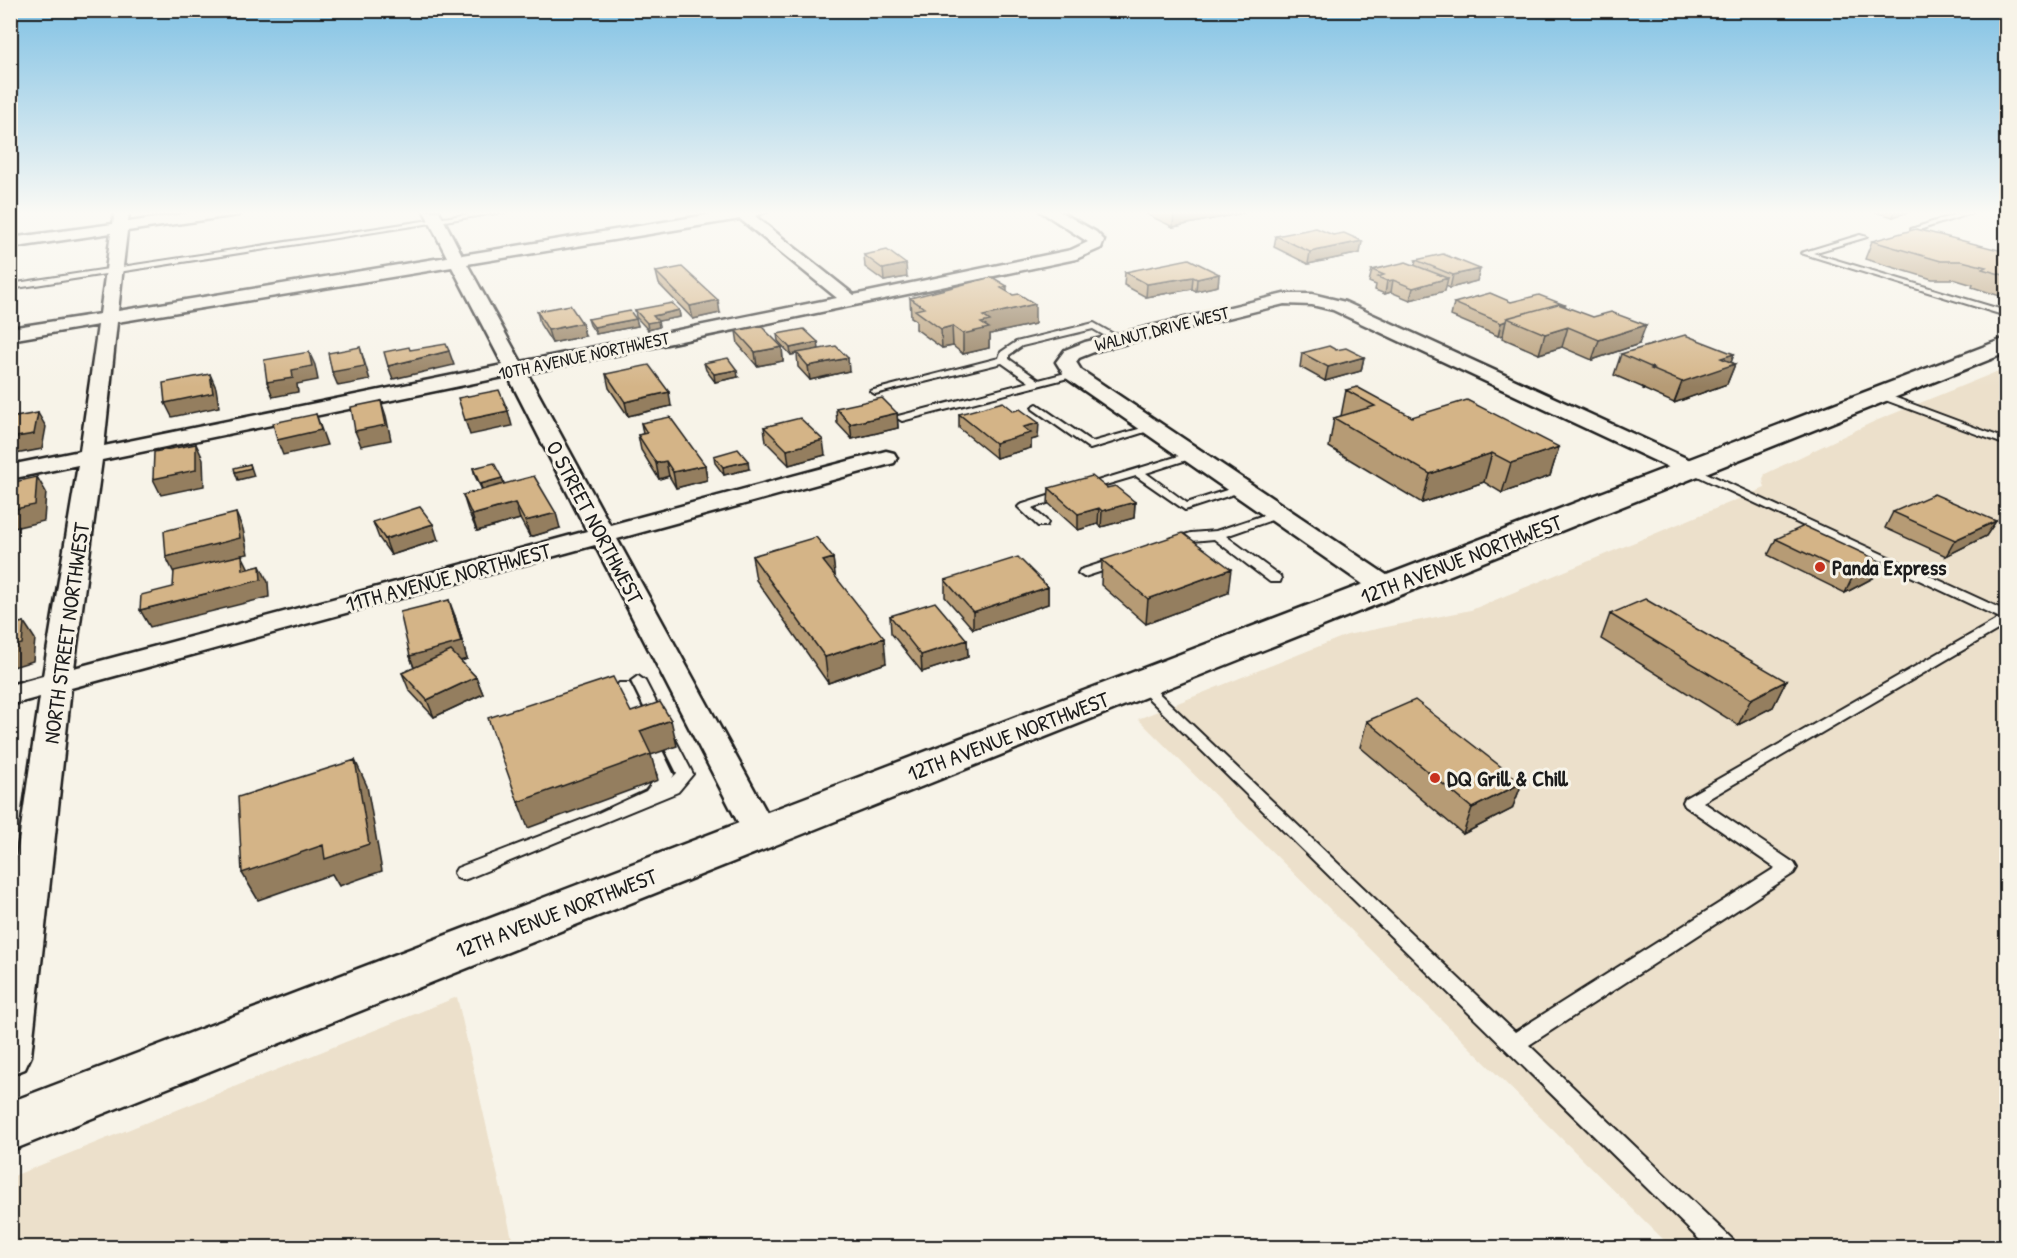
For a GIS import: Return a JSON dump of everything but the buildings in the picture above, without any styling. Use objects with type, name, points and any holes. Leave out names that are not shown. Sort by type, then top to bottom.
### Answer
[{"type":"main road","name":"12TH AVENUE NORTHWEST","points":[[10,1126],[2007,345]]},
{"type":"street","points":[[10,334],[404,270]]},
{"type":"street","name":"O STREET NORTHWEST","points":[[462,270],[760,833]]},
{"type":"street","points":[[812,270],[851,301]]},
{"type":"street","name":"10TH AVENUE NORTHWEST","points":[[10,472],[1003,270]]},
{"type":"street","name":"NORTH STREET NORTHWEST","points":[[10,1056],[57,682],[91,456],[114,271]]},
{"type":"street","name":"WALNUT DRIVE WEST","points":[[1387,588],[1073,374],[1066,362],[1072,354],[1117,339],[1284,299],[1322,300],[1349,310],[1691,469]]},
{"type":"street","name":"11TH AVENUE NORTHWEST","points":[[10,695],[886,458]]},
{"type":"lane","points":[[10,287],[122,270]]},
{"type":"lane","points":[[1860,270],[2007,314]]},
{"type":"lane","points":[[1004,360],[1004,354],[1019,344],[1094,326],[1117,339]]},
{"type":"lane","points":[[876,391],[1004,360],[1037,383]]},
{"type":"lane","points":[[902,418],[1073,374]]},
{"type":"lane","points":[[1880,395],[2004,438]]},
{"type":"lane","points":[[1037,407],[1090,446],[1153,428]]},
{"type":"lane","points":[[1042,523],[1024,507],[1192,455]]},
{"type":"lane","points":[[1691,469],[2007,618]]},
{"type":"lane","points":[[1138,472],[1185,507],[1242,488]]},
{"type":"lane","points":[[1159,548],[1191,537],[1217,535],[1279,514]]},
{"type":"lane","points":[[1217,535],[1275,579]]},
{"type":"lane","points":[[1084,573],[1127,559]]},
{"type":"lane","points":[[1514,1044],[1788,868],[1691,802],[2007,618]]},
{"type":"lane","points":[[462,873],[600,819],[652,795],[666,775],[631,684]]},
{"type":"lane","points":[[1141,684],[1725,1248]]},
{"type":"shaded area","points":[[2006,368],[2006,1247],[1671,1247],[1138,719],[1347,635],[1471,610],[1765,488],[1763,480],[1765,474],[1873,422]]},
{"type":"shaded area","points":[[457,997],[514,1247],[11,1247],[11,1177]]},
{"type":"place","name":"Panda Express","points":[[1820,567]]},
{"type":"place","name":"DQ Grill & Chill","points":[[1435,778]]}]
